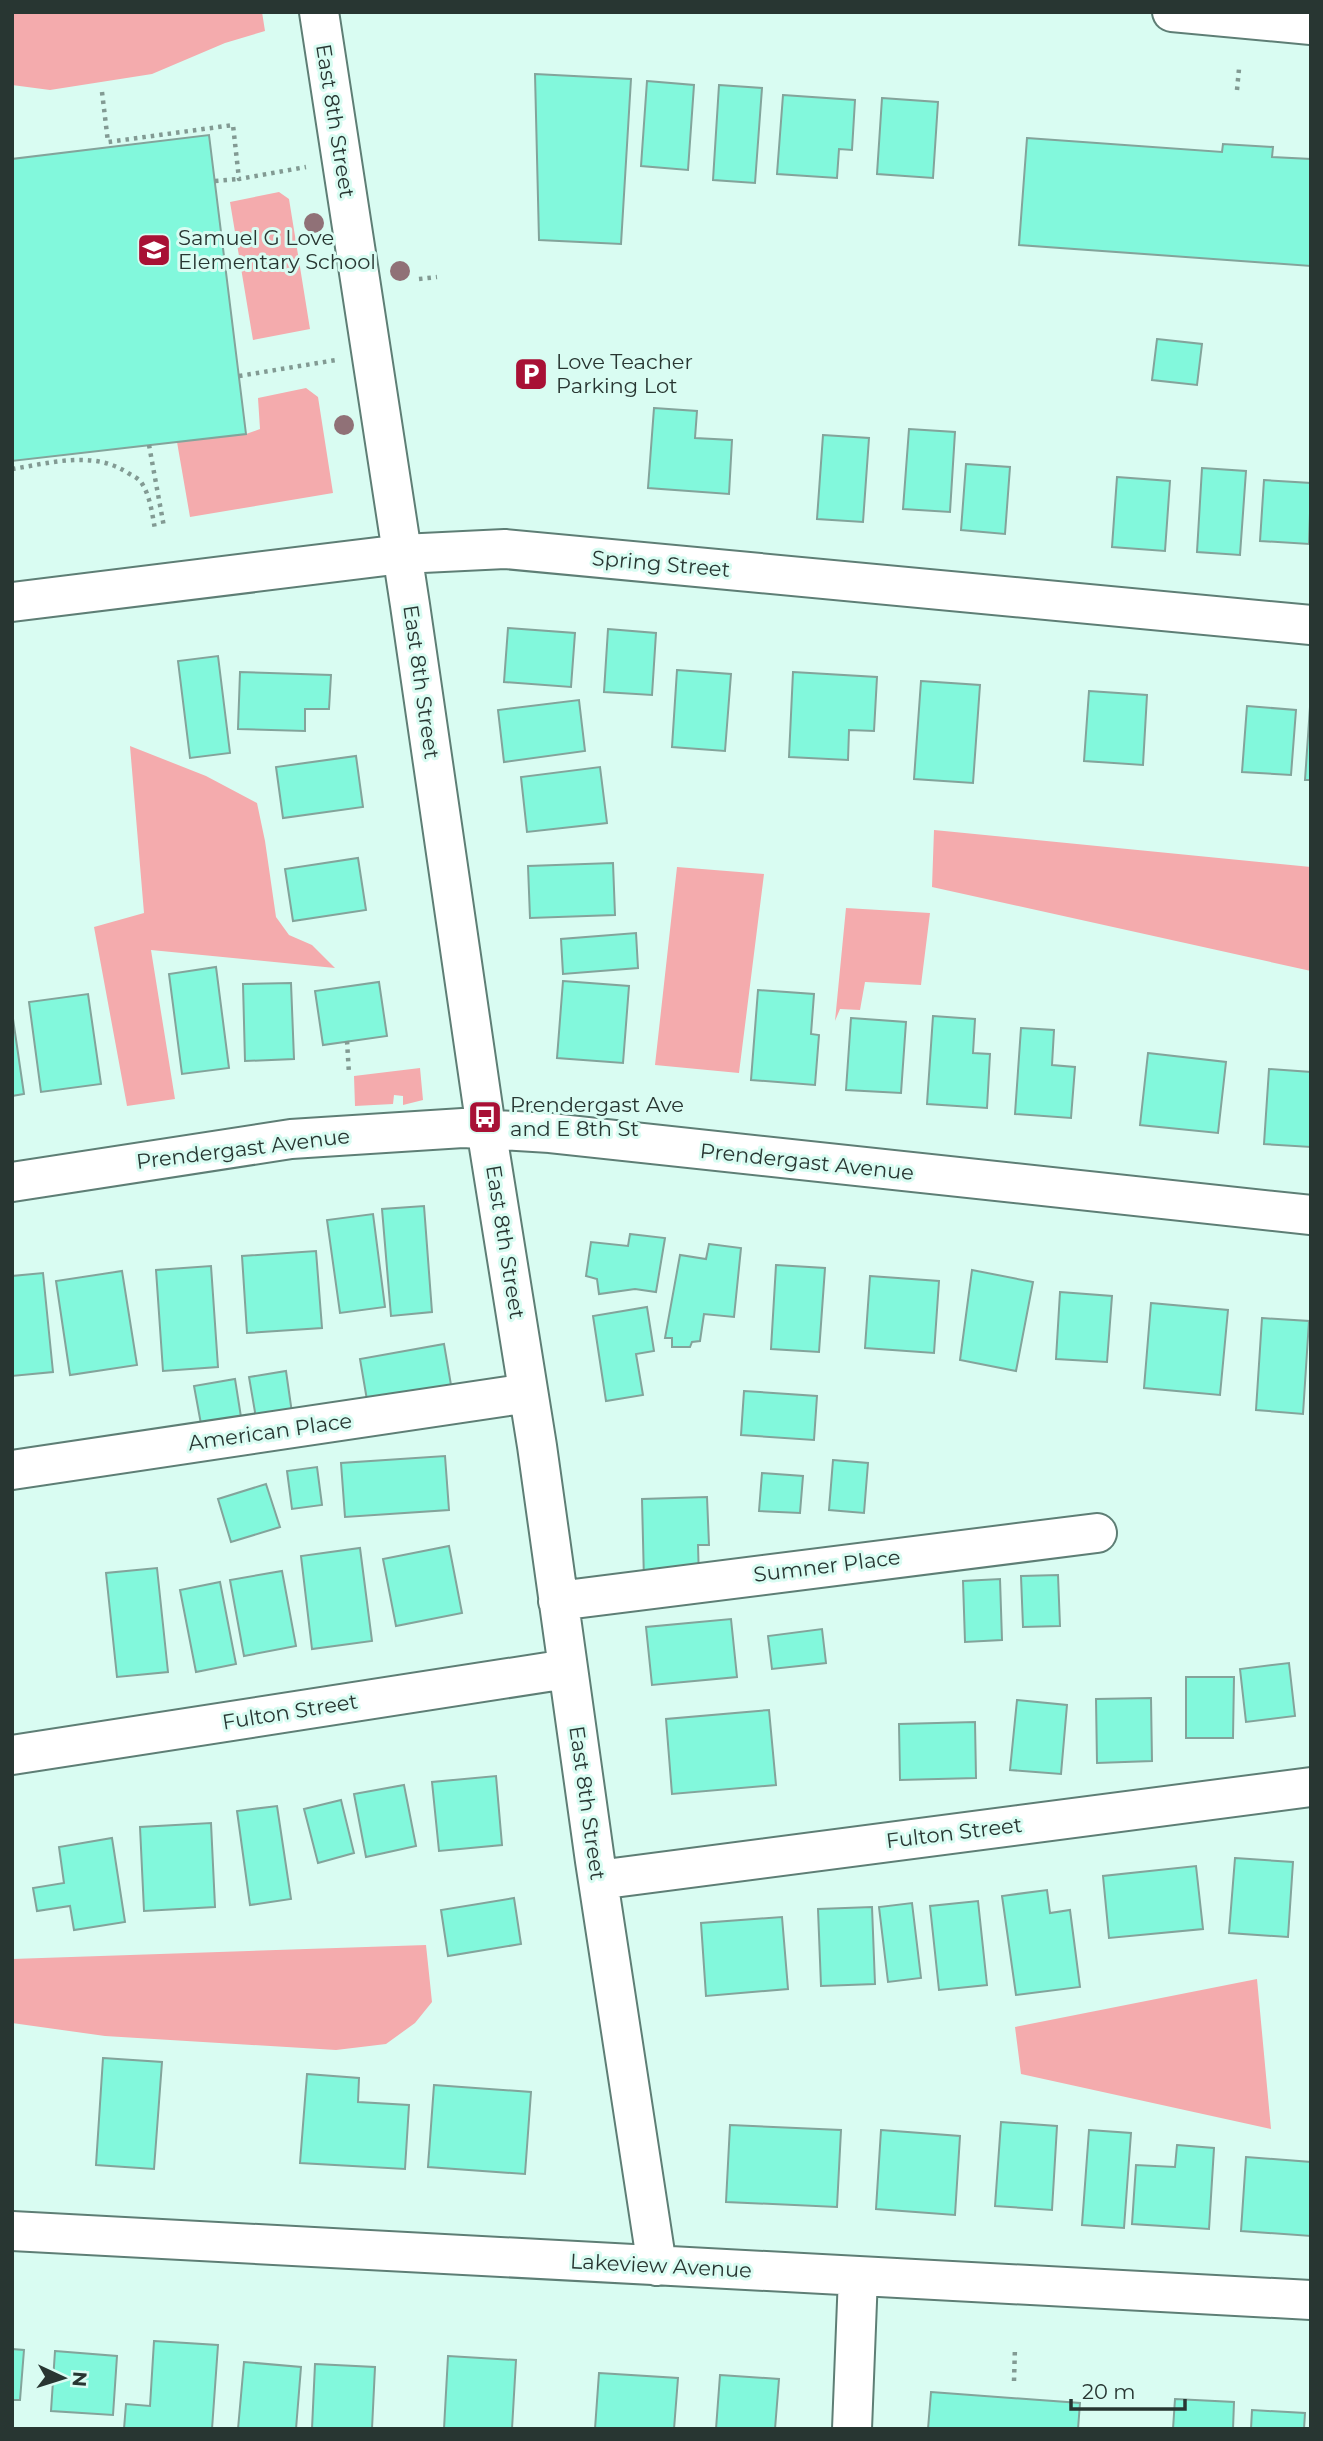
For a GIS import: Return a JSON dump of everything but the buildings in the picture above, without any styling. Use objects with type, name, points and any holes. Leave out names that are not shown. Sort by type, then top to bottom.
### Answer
[{"type":"main road","name":"East 8th Street","points":[[318,12],[402,554],[657,2266]]},
{"type":"main road","points":[[1172,12],[1311,25]]},
{"type":"main road","name":"Spring Street","points":[[12,602],[402,554],[508,550],[1311,625]]},
{"type":"main road","name":"Prendergast Avenue","points":[[12,1182],[290,1139],[486,1128],[1311,1215]]},
{"type":"main road","name":"American Place","points":[[12,1470],[528,1393]]},
{"type":"main road","name":"Sumner Place","points":[[558,1601],[1097,1533]]},
{"type":"main road","name":"Fulton Street","points":[[12,1755],[567,1669]]},
{"type":"main road","name":"Fulton Street","points":[[598,1880],[1311,1787]]},
{"type":"main road","name":"Lakeview Avenue","points":[[12,2231],[1311,2300]]},
{"type":"main road","points":[[852,2429],[858,2276]]},
{"type":"path","points":[[1237,90],[1238,69]]},
{"type":"path","points":[[102,92],[108,142],[233,125],[239,179]]},
{"type":"path","points":[[215,181],[341,160]]},
{"type":"path","points":[[419,279],[437,277]]},
{"type":"path","points":[[239,376],[371,355]]},
{"type":"path","points":[[149,445],[164,527]]},
{"type":"path","points":[[12,469],[71,460],[101,460],[118,466],[139,480],[145,489],[155,529]]},
{"type":"path","points":[[346,1041],[349,1074]]},
{"type":"path","points":[[1014,2381],[1015,2347]]},
{"type":"shaded area","points":[[12,12],[262,12],[265,31],[225,43],[152,74],[50,90],[12,85]]},
{"type":"shaded area","points":[[279,192],[289,199],[310,329],[253,340],[230,202]]},
{"type":"shaded area","points":[[306,388],[318,397],[333,493],[190,517],[177,442],[246,434],[260,429],[258,398]]},
{"type":"shaded area","points":[[130,746],[206,776],[257,803],[276,917],[289,935],[312,945],[335,968],[151,950],[175,1099],[127,1106],[94,927],[144,913]]},
{"type":"shaded area","points":[[934,830],[1311,867],[1311,971],[932,887]]},
{"type":"shaded area","points":[[677,867],[764,874],[739,1073],[655,1065]]},
{"type":"shaded area","points":[[846,908],[930,913],[921,985],[865,982],[860,1010],[840,1009],[835,1021]]},
{"type":"shaded area","points":[[420,1068],[423,1100],[403,1105],[403,1096],[394,1095],[393,1104],[355,1106],[354,1076]]},
{"type":"shaded area","points":[[426,1945],[432,2002],[415,2023],[386,2044],[336,2050],[105,2036],[12,2023],[12,1959]]},
{"type":"shaded area","points":[[1257,1979],[1271,2129],[1021,2074],[1015,2027]]},
{"type":"place","name":"Samuel G Love Elementary School","points":[[154,250]]},
{"type":"place","name":"Love Teacher Parking Lot","points":[[531,374]]},
{"type":"place","name":"Prendergast Ave and E 8th St","points":[[485,1117]]}]
